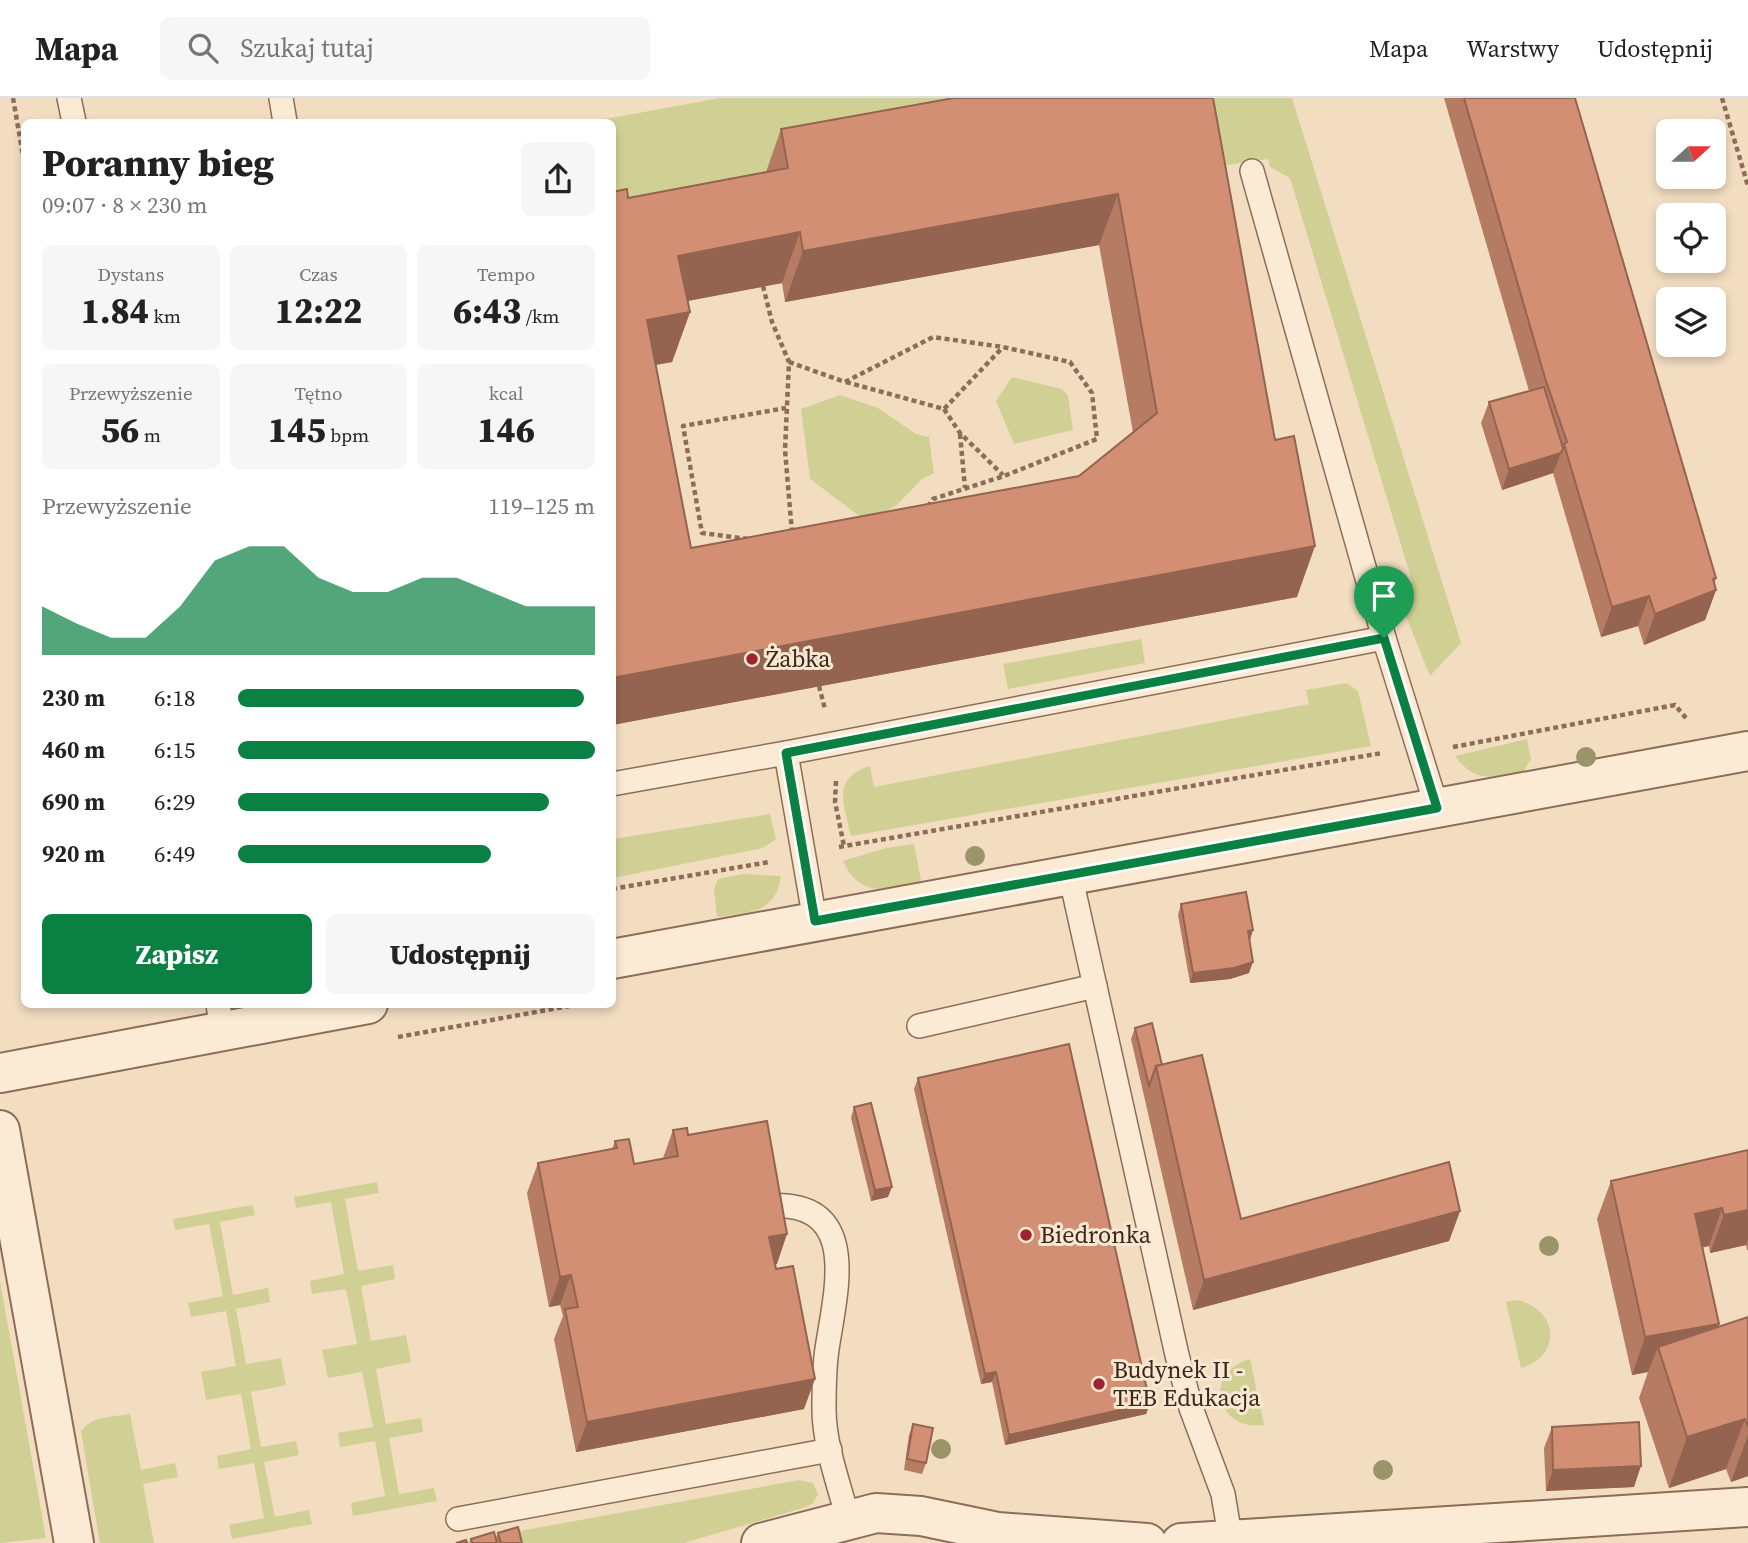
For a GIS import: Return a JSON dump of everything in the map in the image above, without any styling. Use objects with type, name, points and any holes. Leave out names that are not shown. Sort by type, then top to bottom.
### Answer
[{"type":"street","points":[[616,958],[1748,751]]},
{"type":"street","points":[[0,1073],[220,1018],[326,1008]]},
{"type":"street","points":[[0,1130],[74,1543]]},
{"type":"street","points":[[1181,1543],[1231,1542],[1748,1507]]},
{"type":"street","points":[[761,1543],[876,1513],[897,1513],[995,1538],[1147,1543]]},
{"type":"lane","points":[[69,98],[73,119]]},
{"type":"lane","points":[[281,98],[284,119]]},
{"type":"lane","points":[[1252,171],[1384,638],[1437,808]]},
{"type":"lane","points":[[616,783],[1384,638]]},
{"type":"lane","points":[[786,753],[815,921]]},
{"type":"lane","points":[[1070,874],[1177,1354],[1191,1408],[1223,1494],[1231,1542]]},
{"type":"lane","points":[[919,1026],[1095,986]]},
{"type":"lane","points":[[766,1206],[800,1208],[817,1215],[829,1229],[836,1250],[839,1272],[827,1353],[824,1412],[830,1450],[848,1519]]},
{"type":"lane","points":[[458,1519],[830,1450]]},
{"type":"path","points":[[13,98],[21,144]]},
{"type":"path","points":[[1722,98],[1748,186]]},
{"type":"path","points":[[763,286],[772,322],[789,362],[785,450],[793,546]]},
{"type":"path","points":[[845,382],[933,337],[1003,347],[1070,362],[1092,393],[1097,439],[1004,476],[933,499],[919,518]]},
{"type":"path","points":[[944,409],[1003,347]]},
{"type":"path","points":[[789,362],[845,382],[944,409],[960,433],[1004,476]]},
{"type":"path","points":[[754,540],[702,533],[683,426],[786,408]]},
{"type":"path","points":[[960,433],[965,488]]},
{"type":"path","points":[[616,888],[805,856],[860,841],[1175,786],[1364,754],[1452,747],[1675,705],[1689,721]]},
{"type":"shaded area","points":[[720,98],[1148,98],[616,247],[616,119],[605,119]]},
{"type":"shaded area","points":[[1185,98],[1292,98],[1461,643],[1430,676],[1401,604],[1412,581],[1290,178],[1270,167],[1268,159],[1199,169]]},
{"type":"shaded area","points":[[1012,377],[1062,389],[1068,396],[1073,430],[1014,444],[996,401]]},
{"type":"shaded area","points":[[840,395],[878,408],[916,434],[929,437],[934,473],[922,479],[896,506],[866,521],[810,479],[801,409]]},
{"type":"shaded area","points":[[1141,639],[1145,663],[1008,689],[1003,664]]},
{"type":"shaded area","points":[[1347,683],[1358,691],[1371,746],[851,836],[844,803],[845,785],[858,771],[870,766],[874,787],[1309,704],[1306,690]]},
{"type":"shaded area","points":[[1527,739],[1531,759],[1523,772],[1494,777],[1477,775],[1462,765],[1455,756]]},
{"type":"shaded area","points":[[770,814],[776,839],[763,848],[616,877],[616,839]]},
{"type":"shaded area","points":[[914,844],[921,880],[916,884],[883,889],[865,886],[857,881],[843,861],[886,848]]},
{"type":"shaded area","points":[[743,874],[781,876],[773,898],[759,909],[717,917],[714,889],[718,879]]},
{"type":"shaded area","points":[[377,1182],[379,1193],[345,1199],[358,1271],[393,1265],[395,1279],[361,1286],[371,1341],[406,1335],[411,1362],[376,1369],[386,1424],[421,1418],[423,1432],[389,1438],[399,1494],[434,1488],[437,1501],[353,1516],[351,1503],[385,1496],[375,1441],[340,1447],[338,1433],[373,1427],[362,1372],[328,1378],[322,1350],[357,1344],[346,1289],[312,1294],[310,1281],[344,1274],[331,1202],[296,1208],[294,1197]]},
{"type":"shaded area","points":[[252,1205],[255,1215],[220,1222],[233,1295],[268,1288],[270,1302],[236,1309],[246,1364],[281,1358],[286,1385],[251,1392],[261,1447],[296,1441],[299,1455],[264,1462],[275,1517],[309,1510],[312,1524],[232,1539],[229,1525],[264,1518],[254,1463],[219,1469],[217,1456],[251,1449],[241,1394],[206,1400],[201,1372],[236,1366],[226,1311],[191,1317],[188,1303],[223,1296],[209,1224],[175,1230],[173,1219]]},
{"type":"shaded area","points":[[0,1281],[46,1538],[0,1543]]},
{"type":"shaded area","points":[[1517,1300],[1531,1305],[1541,1313],[1548,1323],[1550,1333],[1544,1354],[1521,1368],[1506,1302]]},
{"type":"shaded area","points":[[1250,1359],[1264,1425],[1248,1425],[1235,1419],[1226,1411],[1221,1400],[1221,1387],[1225,1376],[1235,1366]]},
{"type":"shaded area","points":[[130,1414],[141,1470],[175,1463],[178,1477],[143,1484],[154,1543],[100,1543],[81,1432],[96,1420]]},
{"type":"shaded area","points":[[799,1480],[813,1483],[818,1494],[813,1503],[806,1507],[684,1543],[454,1543]]},
{"type":"building","points":[[954,98],[1213,98],[1275,440],[1294,436],[1315,546],[616,677],[616,191],[627,189],[628,198],[788,168],[781,129]],"holes":[[[1118,194],[1157,413],[1079,476],[691,548],[647,320],[690,312],[678,256],[800,232],[803,251]]]},
{"type":"building","points":[[1464,98],[1575,98],[1716,578],[1713,579],[1716,590],[1655,614],[1649,596],[1612,607],[1564,444],[1567,442],[1545,378]]},
{"type":"building","points":[[1544,387],[1563,448],[1561,453],[1509,469],[1489,402]]},
{"type":"building","points":[[1246,892],[1253,930],[1248,931],[1253,962],[1234,968],[1193,973],[1181,904]]},
{"type":"building","points":[[1152,1023],[1162,1065],[1156,1066],[1149,1086],[1135,1028]]},
{"type":"building","name":"Biedronka","points":[[1069,1044],[1150,1403],[1009,1435],[996,1372],[985,1374],[918,1078]]},
{"type":"building","points":[[1202,1055],[1241,1219],[1449,1162],[1460,1211],[1204,1280],[1156,1066]]},
{"type":"building","points":[[871,1103],[892,1187],[875,1190],[854,1107]]},
{"type":"building","points":[[767,1121],[787,1234],[769,1237],[776,1269],[793,1266],[815,1379],[587,1422],[565,1309],[578,1307],[571,1275],[560,1277],[538,1163],[617,1148],[615,1141],[629,1139],[634,1164],[678,1156],[673,1130],[687,1128],[688,1135]]},
{"type":"building","points":[[1748,1150],[1748,1210],[1724,1215],[1722,1208],[1695,1214],[1719,1324],[1645,1337],[1611,1181]]},
{"type":"building","points":[[1748,1317],[1748,1427],[1745,1419],[1687,1437],[1658,1347]]},
{"type":"building","points":[[1639,1422],[1641,1466],[1553,1470],[1552,1427]]},
{"type":"building","points":[[913,1424],[933,1428],[926,1463],[907,1459]]},
{"type":"building","points":[[518,1527],[522,1543],[501,1543],[498,1533]]},
{"type":"building","points":[[494,1532],[497,1543],[472,1543],[471,1539]]},
{"type":"place","name":"Żabka","points":[[752,659]]},
{"type":"place","name":"Biedronka","points":[[1026,1235]]},
{"type":"place","name":"Budynek II - TEB Edukacja","points":[[1099,1384]]},
{"type":"route","points":[[1384,638],[1437,808],[815,921],[786,753],[1384,638]]}]
